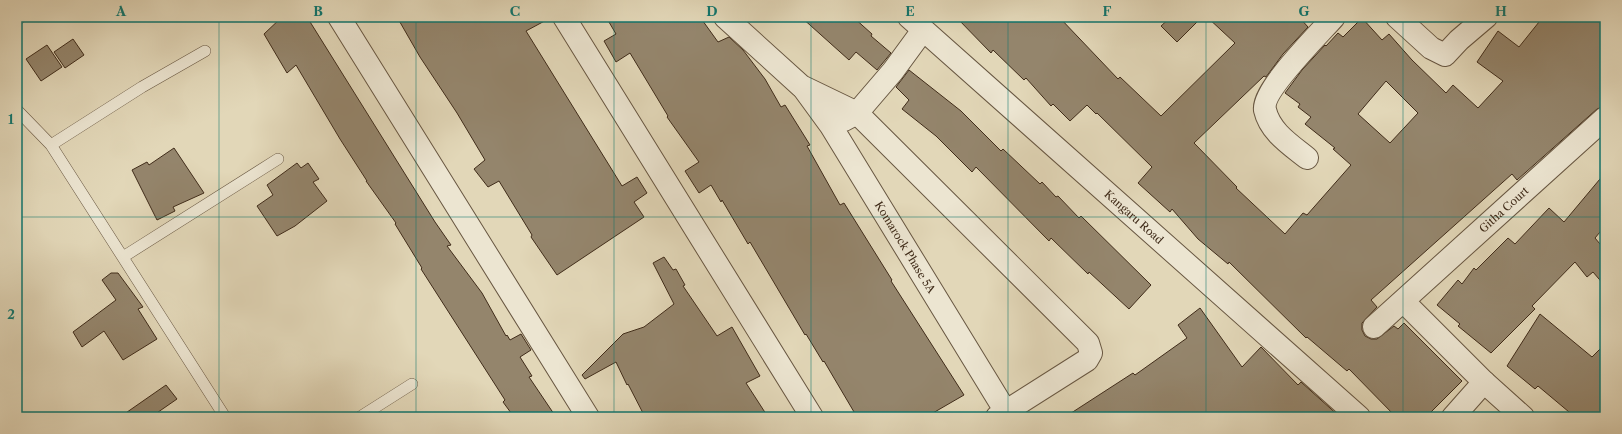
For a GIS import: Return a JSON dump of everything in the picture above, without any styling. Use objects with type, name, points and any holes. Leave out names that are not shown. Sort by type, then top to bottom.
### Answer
[{"type":"street","points":[[339,17],[588,417]]},
{"type":"street","points":[[564,17],[812,417]]},
{"type":"street","points":[[725,17],[802,86],[857,113],[1088,343],[1090,353],[1087,360],[1001,414]]},
{"type":"street","points":[[1307,158],[1281,137],[1268,119],[1265,108],[1268,96],[1277,81],[1334,17]]},
{"type":"street","points":[[1397,17],[1431,48],[1445,55],[1459,40],[1486,17]]},
{"type":"street","points":[[831,126],[857,113],[893,71],[916,24]]},
{"type":"street","name":"Kangaru Road","points":[[916,24],[1359,417]]},
{"type":"street","name":"Komarock Phase 5A","points":[[802,86],[831,126],[1001,414]]},
{"type":"street","name":"Githa Court","points":[[1374,327],[1404,302],[1605,118]]},
{"type":"street","points":[[1404,302],[1484,382],[1523,417]]},
{"type":"street","points":[[1453,417],[1484,382]]},
{"type":"lane","points":[[17,20],[21,17]]},
{"type":"lane","points":[[51,145],[142,87],[205,51]]},
{"type":"lane","points":[[17,110],[51,145],[225,417]]},
{"type":"lane","points":[[123,257],[278,160]]},
{"type":"lane","points":[[360,417],[412,384]]},
{"type":"building","points":[[282,17],[307,17],[435,222],[451,245],[447,246],[482,293],[506,336],[507,335],[510,340],[521,334],[531,350],[520,357],[532,376],[529,377],[556,417],[514,417],[503,402],[505,400],[421,269],[422,268],[395,224],[396,223],[366,181],[296,65],[287,73],[264,34]]},
{"type":"building","points":[[397,17],[552,17],[526,31],[622,186],[637,177],[647,193],[634,202],[644,217],[557,275],[531,237],[532,235],[499,181],[488,187],[474,169],[485,160],[457,113],[420,57]]},
{"type":"building","points":[[606,17],[700,17],[718,42],[729,37],[743,50],[765,79],[781,107],[785,105],[810,145],[807,146],[840,205],[844,203],[892,280],[891,281],[964,395],[926,417],[857,417],[824,361],[823,362],[806,334],[805,335],[750,242],[748,244],[722,200],[721,202],[711,185],[699,193],[685,171],[699,162],[667,117],[668,116],[630,53],[616,62],[604,41],[616,34]]},
{"type":"building","points":[[801,17],[853,17],[872,34],[871,36],[891,53],[877,70],[856,52],[849,60]]},
{"type":"building","points":[[956,17],[1059,17],[1118,79],[1120,77],[1161,116],[1235,43],[1207,17],[1299,17],[1308,27],[1283,54],[1266,77],[1264,76],[1194,143],[1237,187],[1236,188],[1285,234],[1303,213],[1307,215],[1351,165],[1333,149],[1335,148],[1305,124],[1311,117],[1298,107],[1300,104],[1285,93],[1302,70],[1325,45],[1326,46],[1338,33],[1343,37],[1362,18],[1382,40],[1389,34],[1412,60],[1446,93],[1453,85],[1478,108],[1503,81],[1477,62],[1498,31],[1519,47],[1543,17],[1605,17],[1605,106],[1597,109],[1517,180],[1512,174],[1371,300],[1377,307],[1362,323],[1362,330],[1365,336],[1371,339],[1377,339],[1394,326],[1398,329],[1404,323],[1462,381],[1426,417],[1396,417],[1349,369],[1347,371],[1307,337],[1306,338],[1229,262],[1228,264],[1198,239],[1172,209],[1170,212],[1138,183],[1152,167],[1097,113],[1096,114],[1087,105],[1070,121],[1053,104],[1051,106],[1026,78],[1024,80],[993,50],[991,53]],"holes":[[[1386,81],[1418,113],[1390,143],[1358,114]]]},
{"type":"building","points":[[1171,17],[1202,17],[1177,42],[1161,26]]},
{"type":"building","points":[[73,39],[84,55],[65,68],[54,52]]},
{"type":"building","points":[[47,45],[62,67],[41,81],[26,59]]},
{"type":"building","points":[[909,70],[961,111],[1001,151],[1003,149],[1040,184],[1042,182],[1079,218],[1081,216],[1151,285],[1129,309],[1089,272],[1088,274],[1051,238],[1049,241],[976,167],[972,172],[936,136],[902,109],[909,100],[896,87]]},
{"type":"building","points":[[174,148],[204,193],[173,207],[175,211],[157,220],[132,170],[147,162],[149,165]]},
{"type":"building","points":[[297,163],[301,168],[308,163],[319,179],[313,182],[327,201],[295,226],[277,236],[257,206],[273,195],[267,185]]},
{"type":"building","points":[[1605,173],[1605,226],[1595,238],[1605,250],[1605,286],[1593,272],[1587,277],[1575,262],[1532,306],[1535,309],[1491,353],[1458,326],[1460,324],[1437,305],[1458,280],[1462,284],[1474,268],[1476,270],[1508,238],[1515,244],[1549,208],[1564,222]]},
{"type":"building","points":[[664,257],[673,270],[676,269],[685,285],[683,286],[717,336],[732,327],[760,376],[746,383],[768,417],[645,417],[616,362],[585,379],[582,375],[623,334],[644,327],[674,304],[653,263]]},
{"type":"building","points":[[111,273],[118,273],[143,307],[138,309],[157,339],[123,360],[104,331],[82,347],[73,332],[116,300],[102,280]]},
{"type":"building","points":[[1200,308],[1242,367],[1261,347],[1298,385],[1301,382],[1340,417],[1065,417],[1133,373],[1135,375],[1187,338],[1178,325]]},
{"type":"building","points":[[1540,314],[1592,357],[1605,344],[1605,417],[1575,417],[1538,386],[1535,389],[1507,366]]},
{"type":"building","points":[[166,385],[177,399],[151,417],[120,417]]}]
